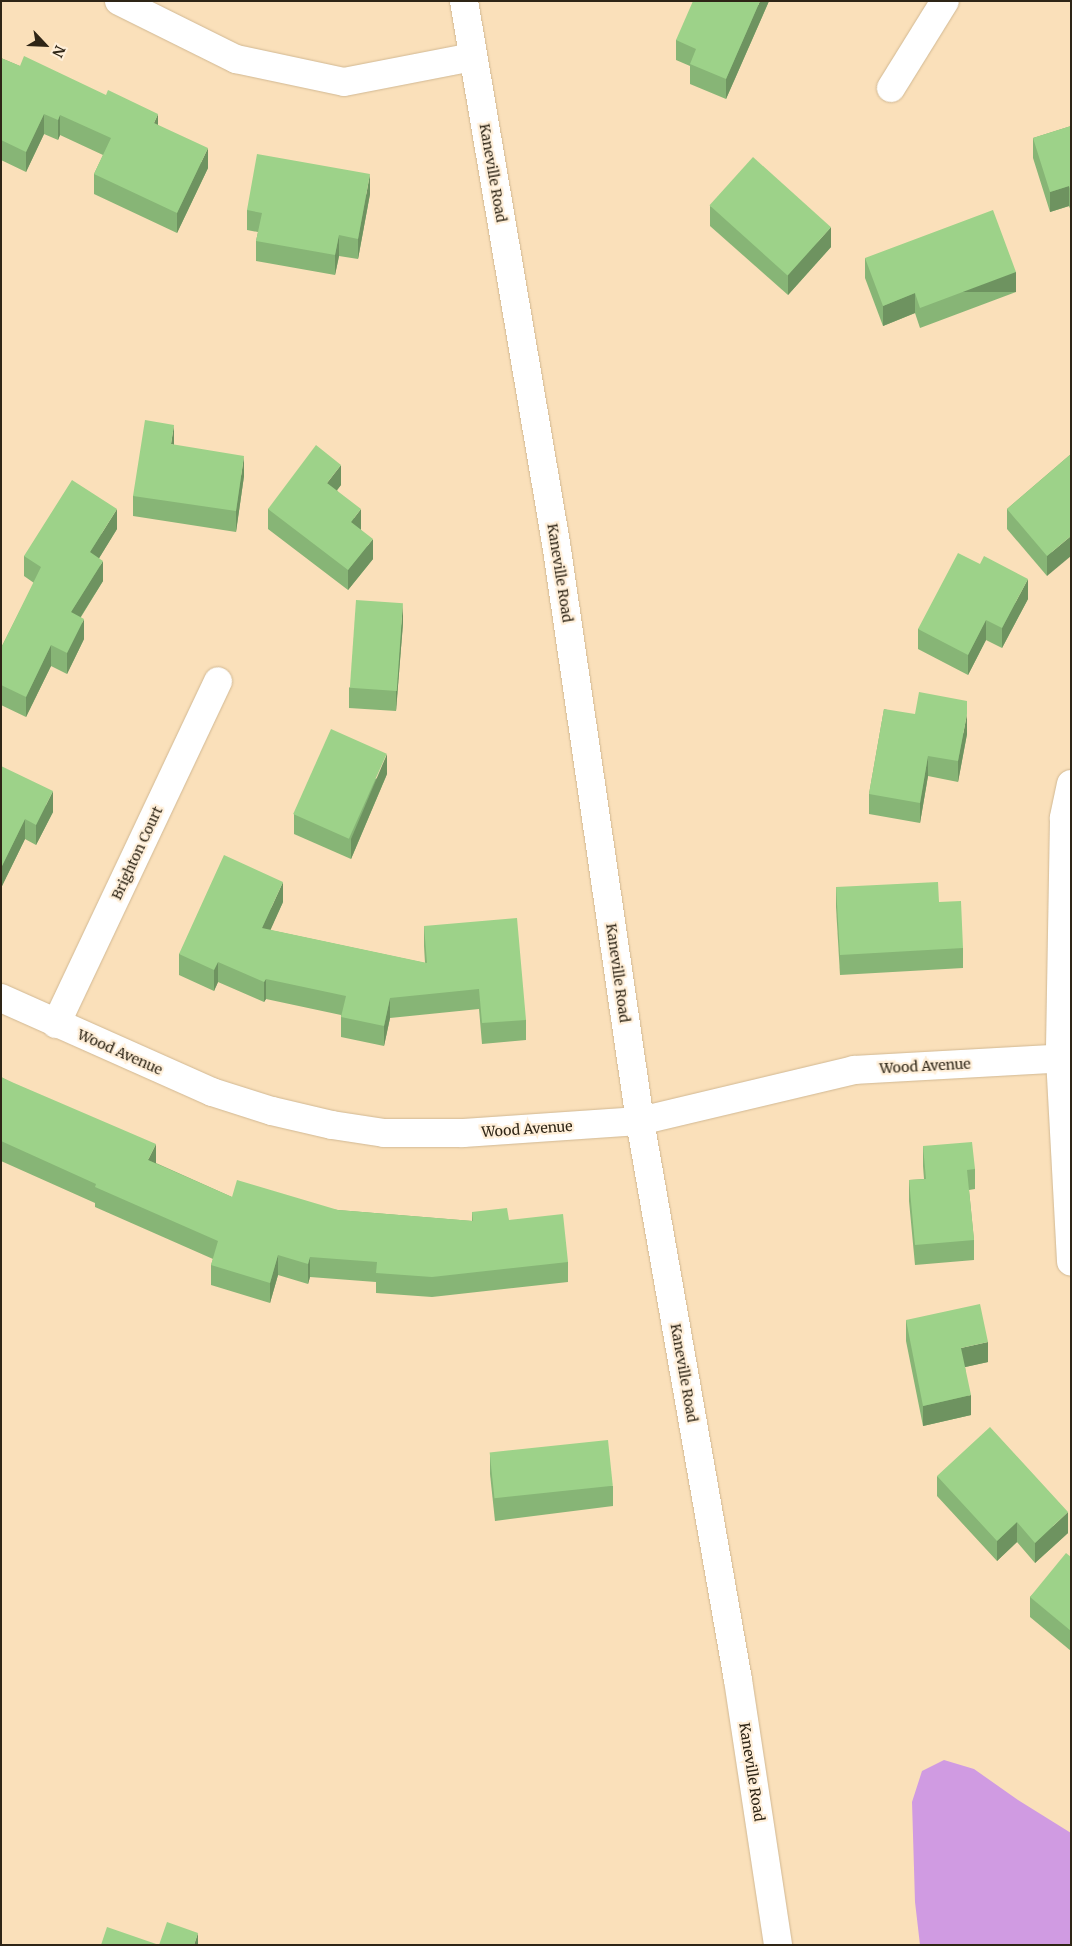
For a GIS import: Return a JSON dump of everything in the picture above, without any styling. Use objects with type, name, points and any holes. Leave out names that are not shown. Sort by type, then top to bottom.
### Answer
[{"type":"street","points":[[119,1],[236,59],[344,82],[473,57]]},
{"type":"street","name":"Kaneville Road","points":[[464,1],[556,543],[640,1121],[738,1680],[778,1945]]},
{"type":"street","points":[[891,88],[945,1]]},
{"type":"street","name":"Brighton Court","points":[[56,1024],[218,681]]},
{"type":"street","points":[[1071,784],[1064,818],[1065,1058],[1071,1262]]},
{"type":"street","name":"Wood Avenue","points":[[1,998],[212,1092],[272,1112],[332,1125],[384,1133],[463,1133],[640,1121],[854,1070],[1065,1058]]},
{"type":"shaded area","points":[[944,1760],[974,1769],[1018,1800],[1071,1833],[1071,1945],[920,1945],[915,1902],[912,1802],[922,1771]]},
{"type":"building","points":[[693,1],[760,1],[726,79],[690,64],[696,49],[676,40]]},
{"type":"building","points":[[24,56],[106,95],[108,90],[158,114],[154,123],[208,148],[177,213],[94,174],[111,138],[60,115],[58,120],[44,114],[26,152],[1,140],[1,58],[20,66]]},
{"type":"building","points":[[1071,126],[1071,191],[1069,186],[1050,192],[1033,138]]},
{"type":"building","points":[[257,154],[370,174],[358,239],[339,235],[335,255],[256,241],[262,213],[247,210]]},
{"type":"building","points":[[753,157],[831,227],[788,276],[710,205]]},
{"type":"building","points":[[993,210],[1016,272],[920,308],[915,293],[883,306],[865,258]]},
{"type":"building","points":[[145,420],[174,425],[171,444],[244,456],[236,511],[133,496]]},
{"type":"building","points":[[316,445],[341,465],[327,483],[361,509],[351,522],[373,539],[348,570],[268,509]]},
{"type":"building","points":[[1071,454],[1071,536],[1047,556],[1007,509]]},
{"type":"building","points":[[72,480],[117,509],[90,552],[103,561],[71,612],[84,619],[67,653],[51,645],[26,697],[1,685],[1,648],[41,567],[24,556]]},
{"type":"building","points":[[958,553],[980,564],[984,556],[1028,579],[1002,628],[986,620],[968,655],[918,629]]},
{"type":"building","points":[[356,600],[403,603],[397,691],[350,688]]},
{"type":"building","points":[[919,692],[967,701],[967,714],[958,761],[928,756],[920,803],[869,794],[884,709],[915,714]]},
{"type":"building","points":[[331,729],[387,754],[349,839],[293,814]]},
{"type":"building","points":[[1,766],[53,791],[36,825],[25,819],[2,866],[1,865]]},
{"type":"building","points":[[224,855],[283,882],[262,928],[427,963],[424,926],[517,918],[526,1020],[482,1023],[479,989],[390,998],[384,1026],[341,1017],[346,996],[266,979],[264,982],[218,962],[214,970],[179,954]]},
{"type":"building","points":[[938,882],[939,902],[961,901],[963,948],[840,955],[836,887]]},
{"type":"building","points":[[1,1077],[156,1144],[148,1160],[232,1197],[237,1180],[338,1210],[473,1221],[472,1212],[507,1208],[509,1220],[563,1214],[568,1262],[432,1277],[376,1273],[377,1262],[310,1257],[308,1264],[278,1255],[270,1283],[211,1265],[218,1241],[95,1187],[96,1184],[1,1141]]},
{"type":"building","points":[[972,1142],[975,1169],[967,1170],[974,1240],[915,1245],[909,1180],[926,1179],[923,1146]]},
{"type":"building","points":[[980,1304],[988,1342],[961,1348],[971,1395],[923,1406],[906,1320]]},
{"type":"building","points":[[990,1427],[1068,1512],[1035,1543],[1017,1522],[997,1541],[937,1476]]},
{"type":"building","points":[[608,1440],[613,1486],[494,1498],[490,1452]]},
{"type":"building","points":[[1066,1553],[1071,1557],[1071,1631],[1030,1597]]},
{"type":"building","points":[[167,1922],[198,1933],[194,1945],[159,1945]]},
{"type":"building","points":[[107,1927],[159,1945],[101,1945]]}]
